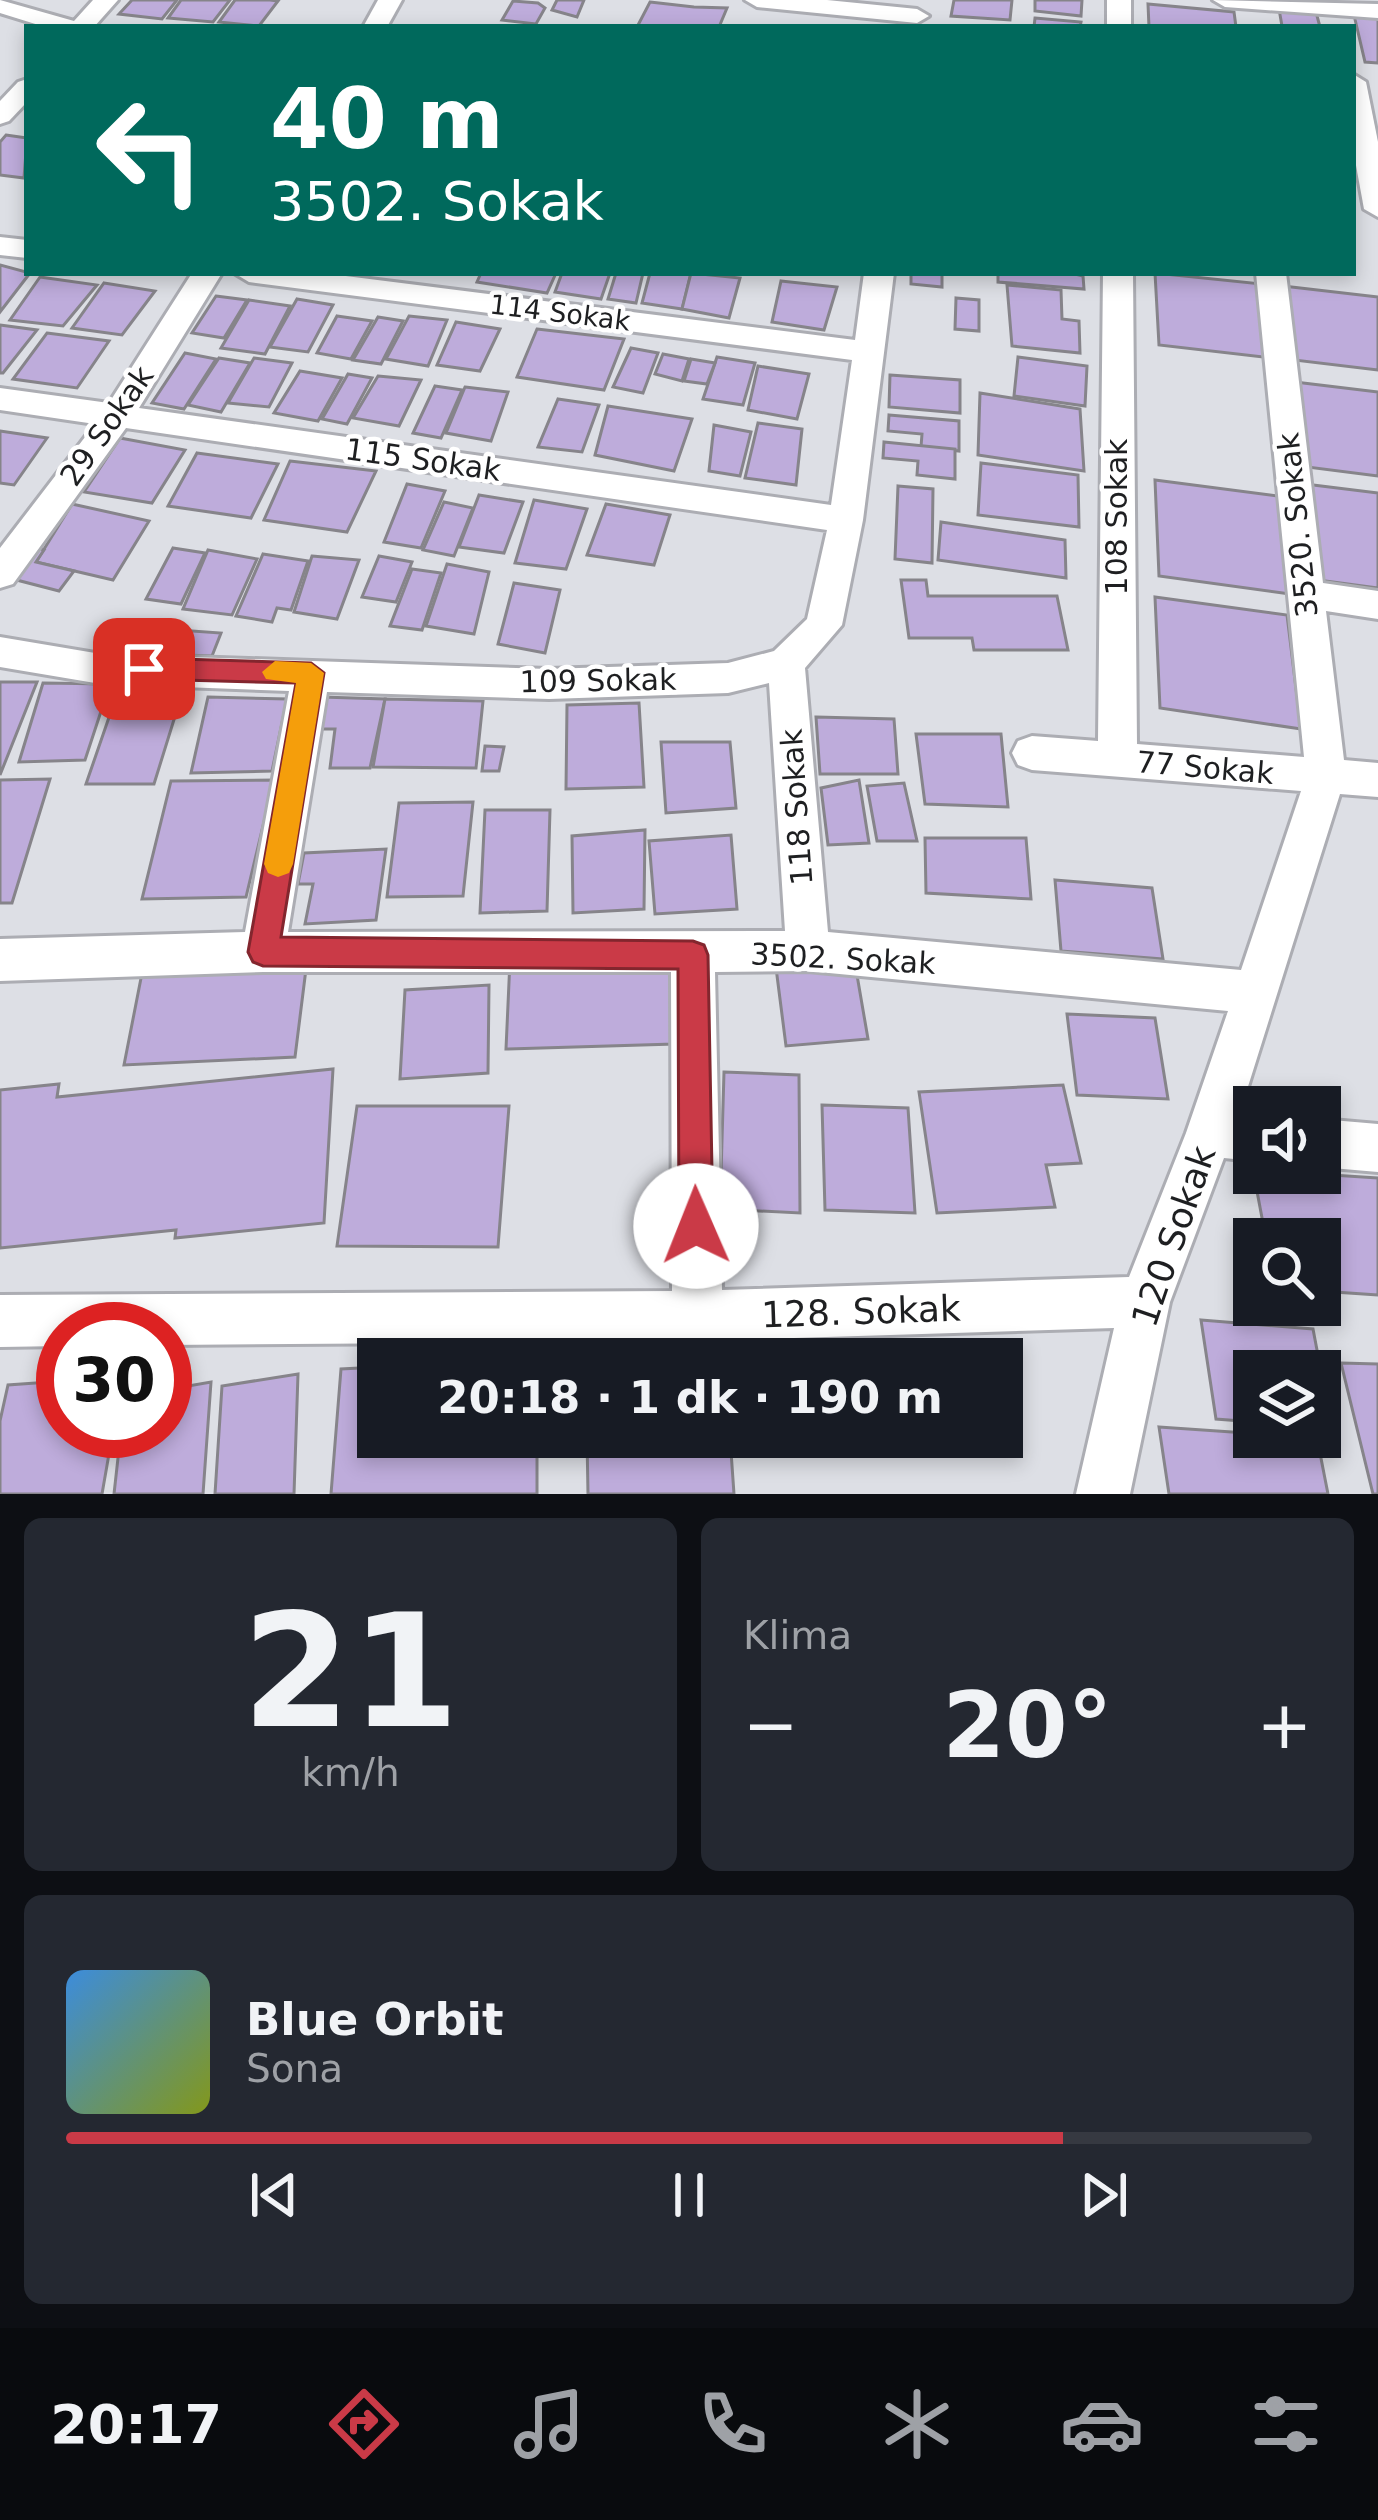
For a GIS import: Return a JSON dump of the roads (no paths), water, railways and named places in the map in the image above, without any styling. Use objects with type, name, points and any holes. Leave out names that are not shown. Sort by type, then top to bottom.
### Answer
[{"type":"street","points":[[84,24],[106,0]]},
{"type":"street","points":[[757,0],[917,14]]},
{"type":"street","points":[[0,6],[60,24]]},
{"type":"street","points":[[1237,10],[1340,18],[1378,11]]},
{"type":"street","points":[[0,119],[24,91]]},
{"type":"street","points":[[1356,97],[1378,208]]},
{"type":"street","name":"29 Sokak","points":[[0,574],[117,417],[205,276]]},
{"type":"street","name":"114 Sokak","points":[[273,276],[871,352]]},
{"type":"street","points":[[786,663],[824,625],[846,520],[879,276]]},
{"type":"street","name":"108 Sokak","points":[[1117,760],[1118,276]]},
{"type":"street","name":"3520. Sokak","points":[[1270,276],[1325,777]]},
{"type":"street","name":"115 Sokak","points":[[0,399],[846,520]]},
{"type":"street","points":[[1305,593],[1378,605]]},
{"type":"street","name":"109 Sokak","points":[[0,652],[101,669],[549,684],[728,678],[786,663]]},
{"type":"street","name":"118 Sokak","points":[[786,663],[808,951]]},
{"type":"street","points":[[263,952],[311,673]]},
{"type":"street","name":"77 Sokak","points":[[1032,753],[1378,781]]},
{"type":"street","name":"120 Sokak","points":[[1103,1494],[1145,1302],[1232,1135],[1253,992],[1325,777]]},
{"type":"street","name":"3502. Sokak","points":[[0,960],[263,952],[693,955],[808,951],[1253,992]]},
{"type":"street","points":[[693,955],[697,1316]]},
{"type":"street","points":[[1341,1145],[1378,1148]]},
{"type":"street","name":"128. Sokak","points":[[0,1322],[697,1316],[1145,1302]]}]
